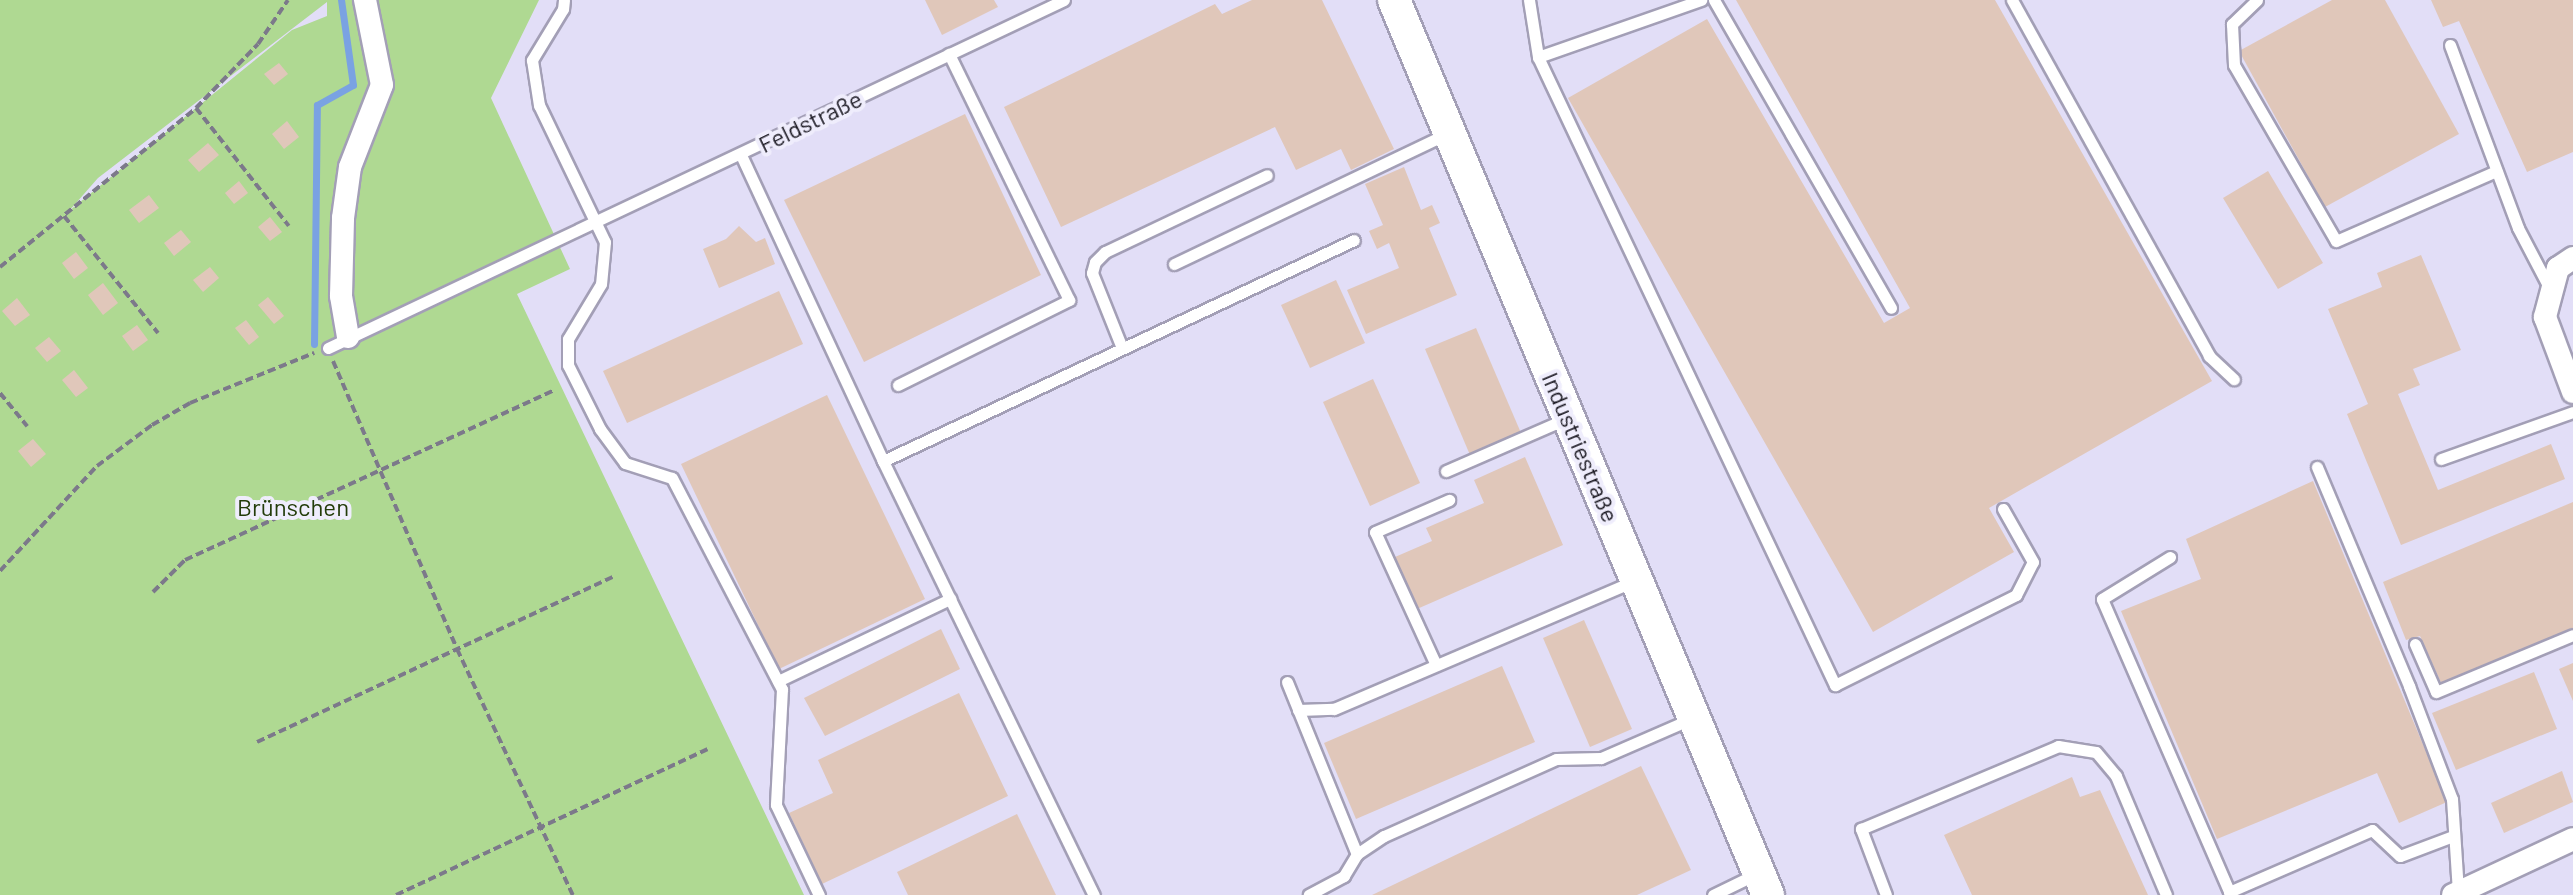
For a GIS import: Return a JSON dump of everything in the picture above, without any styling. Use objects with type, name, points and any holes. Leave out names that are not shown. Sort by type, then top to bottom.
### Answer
[{"type":"street","points":[[348,337],[341,296],[343,218],[350,167],[382,85],[365,0]]},
{"type":"street","name":"Industriestraße","points":[[1394,0],[1763,884]]},
{"type":"street","points":[[2573,258],[2558,268],[2545,317],[2573,392]]},
{"type":"street","points":[[2455,894],[2573,839]]},
{"type":"lane","points":[[564,0],[563,9],[532,60],[539,105],[605,242],[601,284],[568,339],[568,365],[600,429],[625,463],[672,478],[782,689],[776,805],[819,895]]},
{"type":"lane","name":"Feldstraße","points":[[328,348],[741,155],[949,54],[1038,5],[1064,0]]},
{"type":"lane","points":[[1529,0],[1538,57],[1835,685],[2016,595],[2033,562],[2003,509]]},
{"type":"lane","points":[[1538,57],[1701,0]]},
{"type":"lane","points":[[1714,0],[1891,308]]},
{"type":"lane","points":[[2012,0],[2209,356],[2234,379]]},
{"type":"lane","points":[[2257,0],[2232,24],[2234,65],[2336,241],[2496,171]]},
{"type":"lane","points":[[2450,45],[2518,228],[2552,293]]},
{"type":"lane","points":[[898,385],[1069,300],[949,54]]},
{"type":"lane","points":[[1174,264],[1449,133]]},
{"type":"lane","points":[[741,155],[883,461],[1094,895]]},
{"type":"lane","points":[[1122,348],[1092,273],[1095,262],[1105,252],[1267,175]]},
{"type":"lane","points":[[883,461],[1354,240]]},
{"type":"lane","points":[[2441,459],[2573,412]]},
{"type":"lane","points":[[1446,471],[1569,418]]},
{"type":"lane","points":[[2317,467],[2452,799],[2455,894]]},
{"type":"lane","points":[[1436,665],[1375,532],[1449,500]]},
{"type":"lane","points":[[2170,557],[2102,599],[2230,893],[2372,830],[2400,856],[2453,836]]},
{"type":"lane","points":[[1298,710],[1334,709],[1636,579]]},
{"type":"lane","points":[[778,681],[950,599]]},
{"type":"lane","points":[[2415,644],[2436,692],[2573,635]]},
{"type":"lane","points":[[1287,682],[1357,854]]},
{"type":"lane","points":[[1309,895],[1344,876],[1357,854],[1384,836],[1556,759],[1601,758],[1694,718]]},
{"type":"lane","points":[[1886,895],[1861,829],[2058,746],[2096,752],[2116,776],[2166,895]]},
{"type":"lane","points":[[1713,895],[1763,884]]},
{"type":"path","points":[[0,267],[196,108],[258,44],[288,0]]},
{"type":"path","points":[[196,108],[289,226]]},
{"type":"path","points":[[64,216],[158,333]]},
{"type":"path","points":[[0,571],[97,466],[152,425],[190,403],[328,348],[457,649],[573,895]]},
{"type":"path","points":[[153,592],[185,560],[553,391]]},
{"type":"path","points":[[0,393],[27,426]]},
{"type":"path","points":[[257,742],[613,577]]},
{"type":"path","points":[[396,895],[707,749]]},
{"type":"green space","name":"Brünschen","points":[[0,0],[539,0],[491,98],[570,269],[517,294],[804,895],[0,895]],"holes":[[[327,2],[327,16],[292,30],[69,211],[98,178]]]},
{"type":"building","points":[[925,0],[994,0],[998,7],[942,35]]},
{"type":"building","points":[[1252,0],[1322,0],[1394,149],[1351,170],[1341,149],[1296,170],[1275,127],[1061,227],[1004,107],[1215,4],[1222,14]]},
{"type":"building","points":[[1736,0],[1995,0],[2212,381],[1989,508],[2014,552],[1873,632],[1568,98],[1707,19],[1884,323],[1910,308]]},
{"type":"building","points":[[2332,0],[2385,0],[2459,134],[2325,207],[2239,51]]},
{"type":"building","points":[[2431,0],[2573,0],[2573,152],[2527,172],[2459,21],[2443,27]]},
{"type":"building","points":[[279,63],[288,74],[274,85],[264,74]]},
{"type":"building","points":[[965,114],[1041,275],[864,362],[784,200]]},
{"type":"building","points":[[287,121],[299,137],[284,149],[272,134]]},
{"type":"building","points":[[208,143],[219,155],[199,172],[188,160]]},
{"type":"building","points":[[1404,167],[1421,210],[1432,205],[1440,223],[1429,228],[1457,295],[1366,334],[1347,290],[1399,268],[1389,243],[1377,249],[1369,231],[1383,225],[1365,184]]},
{"type":"building","points":[[2268,171],[2323,263],[2278,289],[2223,198]]},
{"type":"building","points":[[239,181],[248,193],[234,204],[225,193]]},
{"type":"building","points":[[149,195],[159,208],[139,223],[129,210]]},
{"type":"building","points":[[270,217],[282,232],[270,241],[258,227]]},
{"type":"building","points":[[739,226],[756,242],[765,238],[775,264],[719,288],[703,249],[726,239]]},
{"type":"building","points":[[181,230],[191,242],[174,256],[164,243]]},
{"type":"building","points":[[76,252],[88,268],[74,279],[62,263]]},
{"type":"building","points":[[2421,255],[2461,350],[2413,369],[2420,385],[2398,394],[2438,490],[2551,444],[2565,479],[2401,545],[2347,414],[2368,404],[2328,309],[2382,287],[2377,273]]},
{"type":"building","points":[[210,267],[219,278],[203,292],[193,280]]},
{"type":"building","points":[[1336,280],[1365,343],[1310,368],[1281,305]]},
{"type":"building","points":[[103,283],[118,303],[103,315],[88,295]]},
{"type":"building","points":[[779,291],[803,344],[627,423],[603,371]]},
{"type":"building","points":[[268,297],[284,316],[274,324],[258,305]]},
{"type":"building","points":[[17,298],[30,315],[15,326],[2,311]]},
{"type":"building","points":[[246,320],[259,337],[249,345],[235,328]]},
{"type":"building","points":[[137,325],[148,340],[133,351],[122,336]]},
{"type":"building","points":[[1476,328],[1521,433],[1470,455],[1425,349]]},
{"type":"building","points":[[49,337],[61,351],[47,362],[35,348]]},
{"type":"building","points":[[74,370],[88,388],[76,397],[62,380]]},
{"type":"building","points":[[1373,379],[1420,483],[1370,506],[1323,402]]},
{"type":"building","points":[[827,395],[925,599],[779,669],[681,464]]},
{"type":"building","points":[[33,439],[46,454],[31,467],[18,451]]},
{"type":"building","points":[[1525,457],[1563,545],[1417,609],[1395,557],[1432,541],[1426,528],[1484,503],[1474,480]]},
{"type":"building","points":[[2313,481],[2447,802],[2399,823],[2377,773],[2217,839],[2121,611],[2201,579],[2186,539]]},
{"type":"building","points":[[2573,502],[2573,629],[2442,685],[2420,636],[2406,640],[2383,582]]},
{"type":"building","points":[[1584,620],[1632,729],[1590,747],[1543,638]]},
{"type":"building","points":[[941,629],[960,669],[825,736],[804,698]]},
{"type":"building","points":[[2573,663],[2573,701],[2559,669]]},
{"type":"building","points":[[1502,666],[1535,742],[1356,819],[1324,743]]},
{"type":"building","points":[[2534,672],[2557,729],[2456,770],[2432,713]]},
{"type":"building","points":[[959,693],[1008,796],[822,884],[789,813],[833,793],[818,760]]},
{"type":"building","points":[[1641,766],[1691,870],[1637,895],[1372,895]]},
{"type":"building","points":[[2562,771],[2573,802],[2504,833],[2491,803]]},
{"type":"building","points":[[2072,777],[2080,797],[2100,790],[2148,895],[1972,895],[1944,835]]},
{"type":"building","points":[[1017,814],[1056,895],[908,895],[897,872]]},
{"type":"waterway","points":[[314,344],[317,105],[353,85],[341,0]]}]
